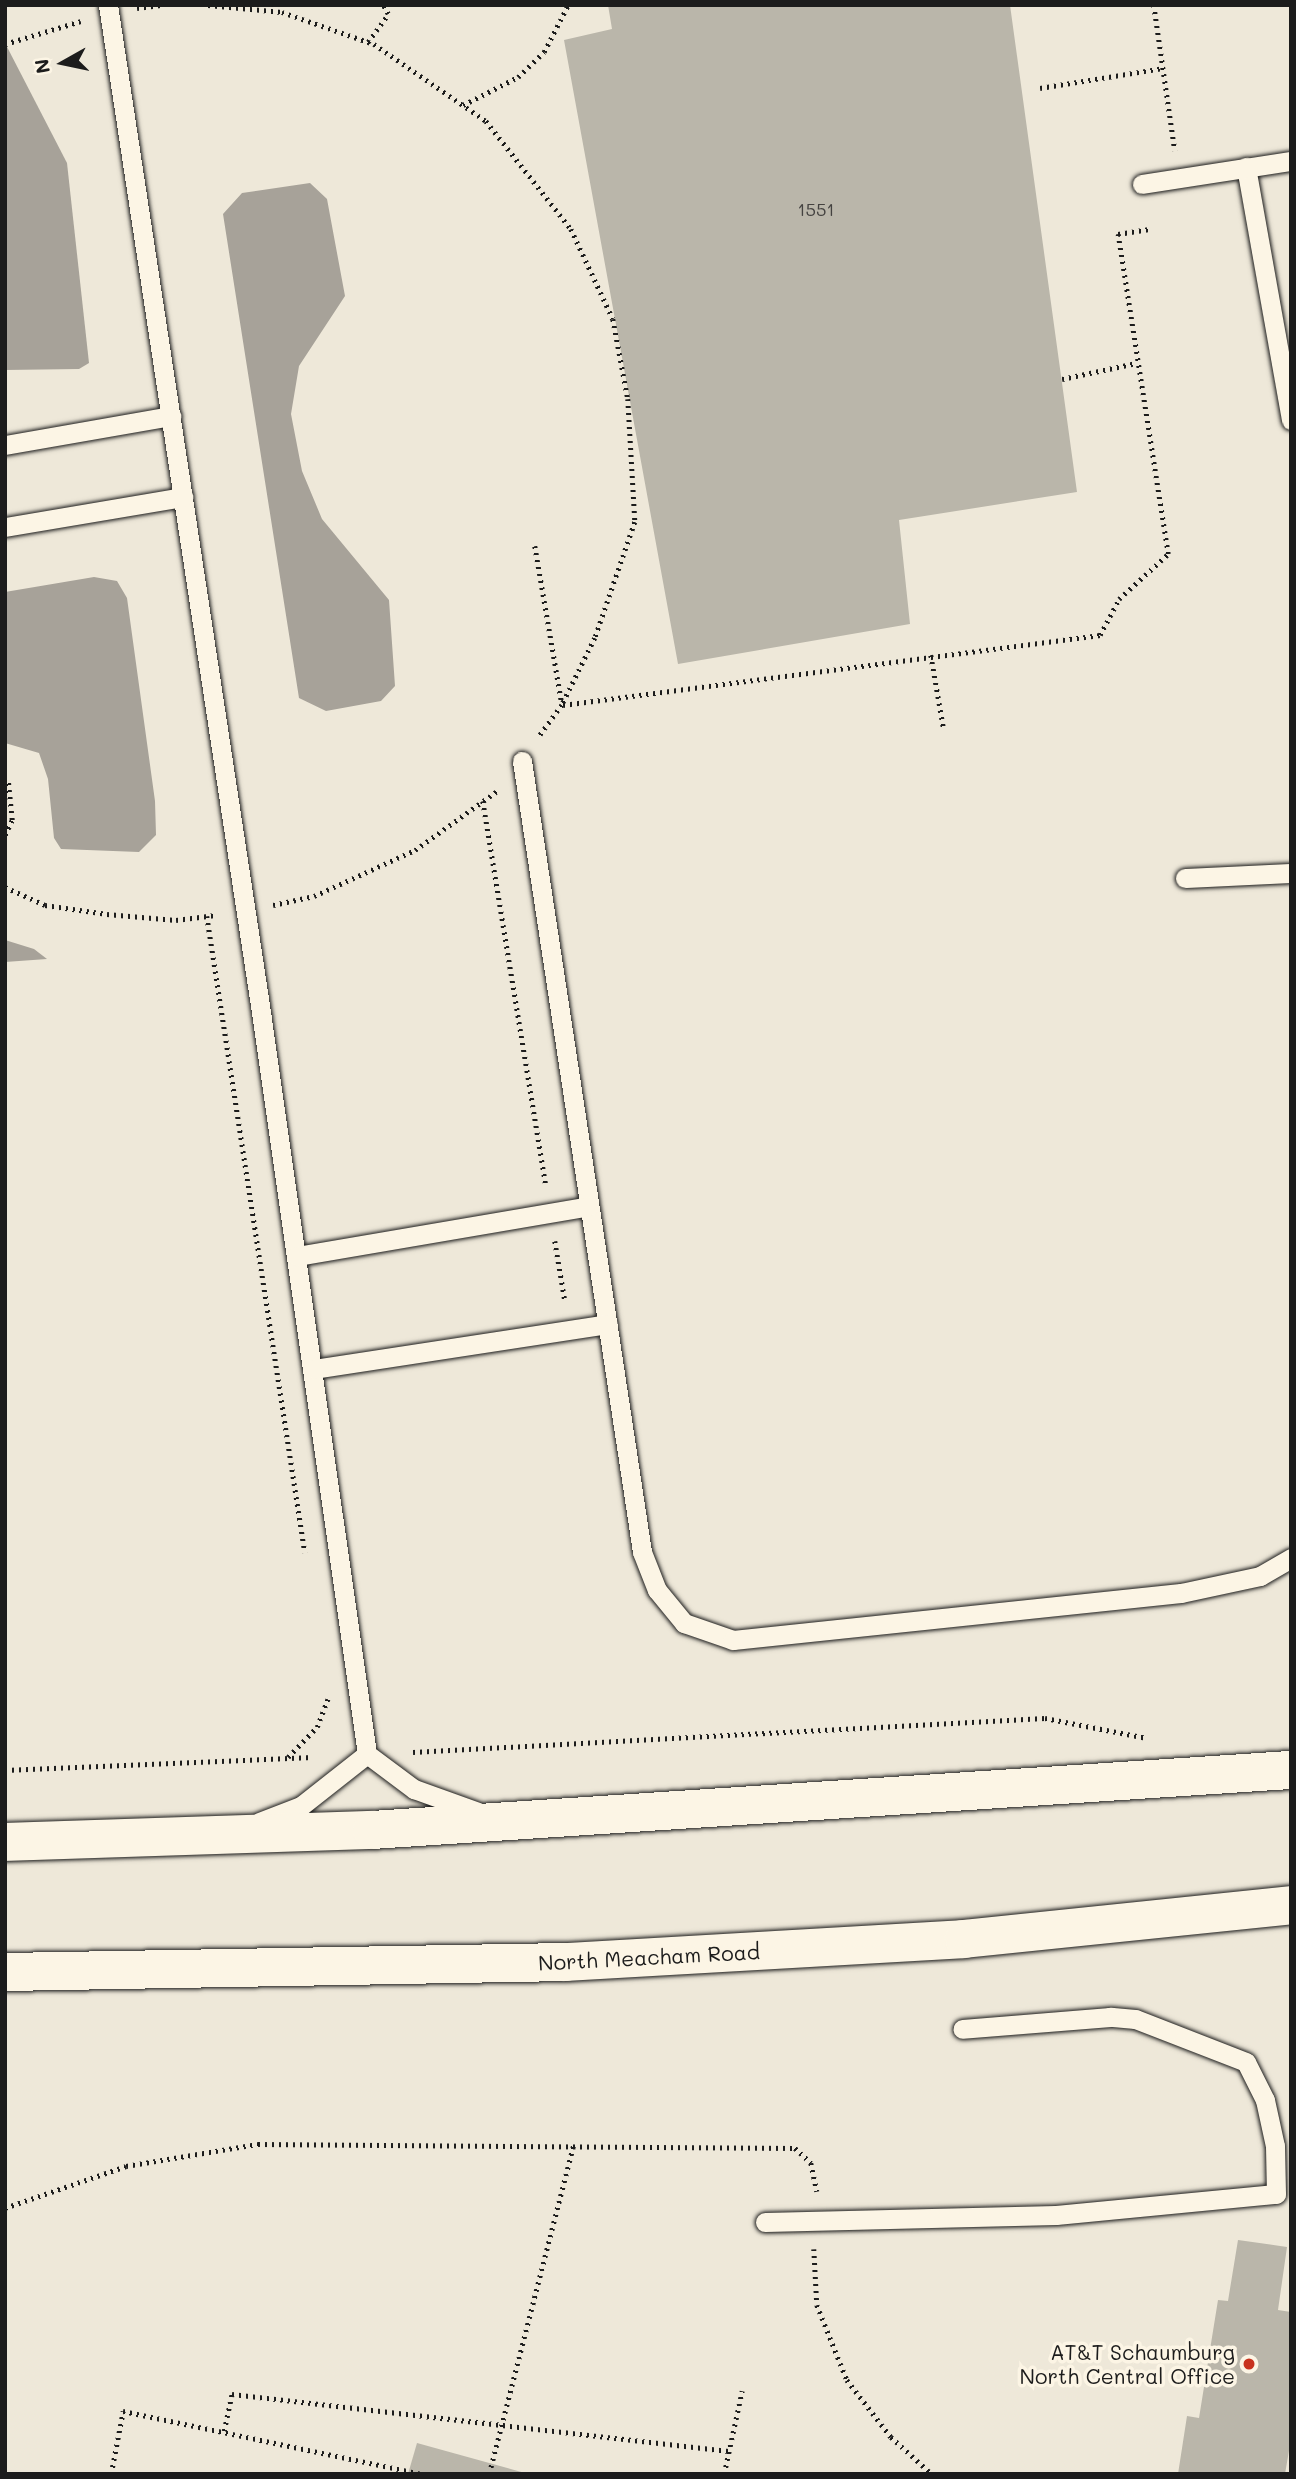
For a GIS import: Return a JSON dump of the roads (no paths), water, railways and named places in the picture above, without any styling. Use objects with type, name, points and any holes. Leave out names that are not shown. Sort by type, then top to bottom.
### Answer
[{"type":"main road","points":[[5,1842],[513,1821],[1291,1770]]},
{"type":"main road","name":"North Meacham Road","points":[[5,1972],[566,1962],[964,1938],[1291,1906]]},
{"type":"lane","points":[[109,9],[314,1369],[367,1754],[414,1790],[454,1806],[513,1821]]},
{"type":"lane","points":[[1142,184],[1291,161]]},
{"type":"lane","points":[[1245,167],[1291,420]]},
{"type":"lane","points":[[5,444],[171,416]]},
{"type":"lane","points":[[5,527],[183,498]]},
{"type":"lane","points":[[522,761],[642,1552],[657,1590],[684,1623],[733,1640],[1181,1593],[1260,1576],[1291,1558]]},
{"type":"lane","points":[[1185,878],[1291,873]]},
{"type":"lane","points":[[297,1256],[589,1206]]},
{"type":"lane","points":[[314,1369],[608,1324]]},
{"type":"lane","points":[[182,1836],[263,1821],[301,1806],[367,1754]]},
{"type":"lane","points":[[765,2222],[1056,2215],[1276,2194],[1275,2147],[1265,2100],[1246,2063],[1135,2019],[1110,2017],[962,2029]]},
{"type":"place","name":"AT&T Schaumburg North Central Office","points":[[1249,2364]]}]
